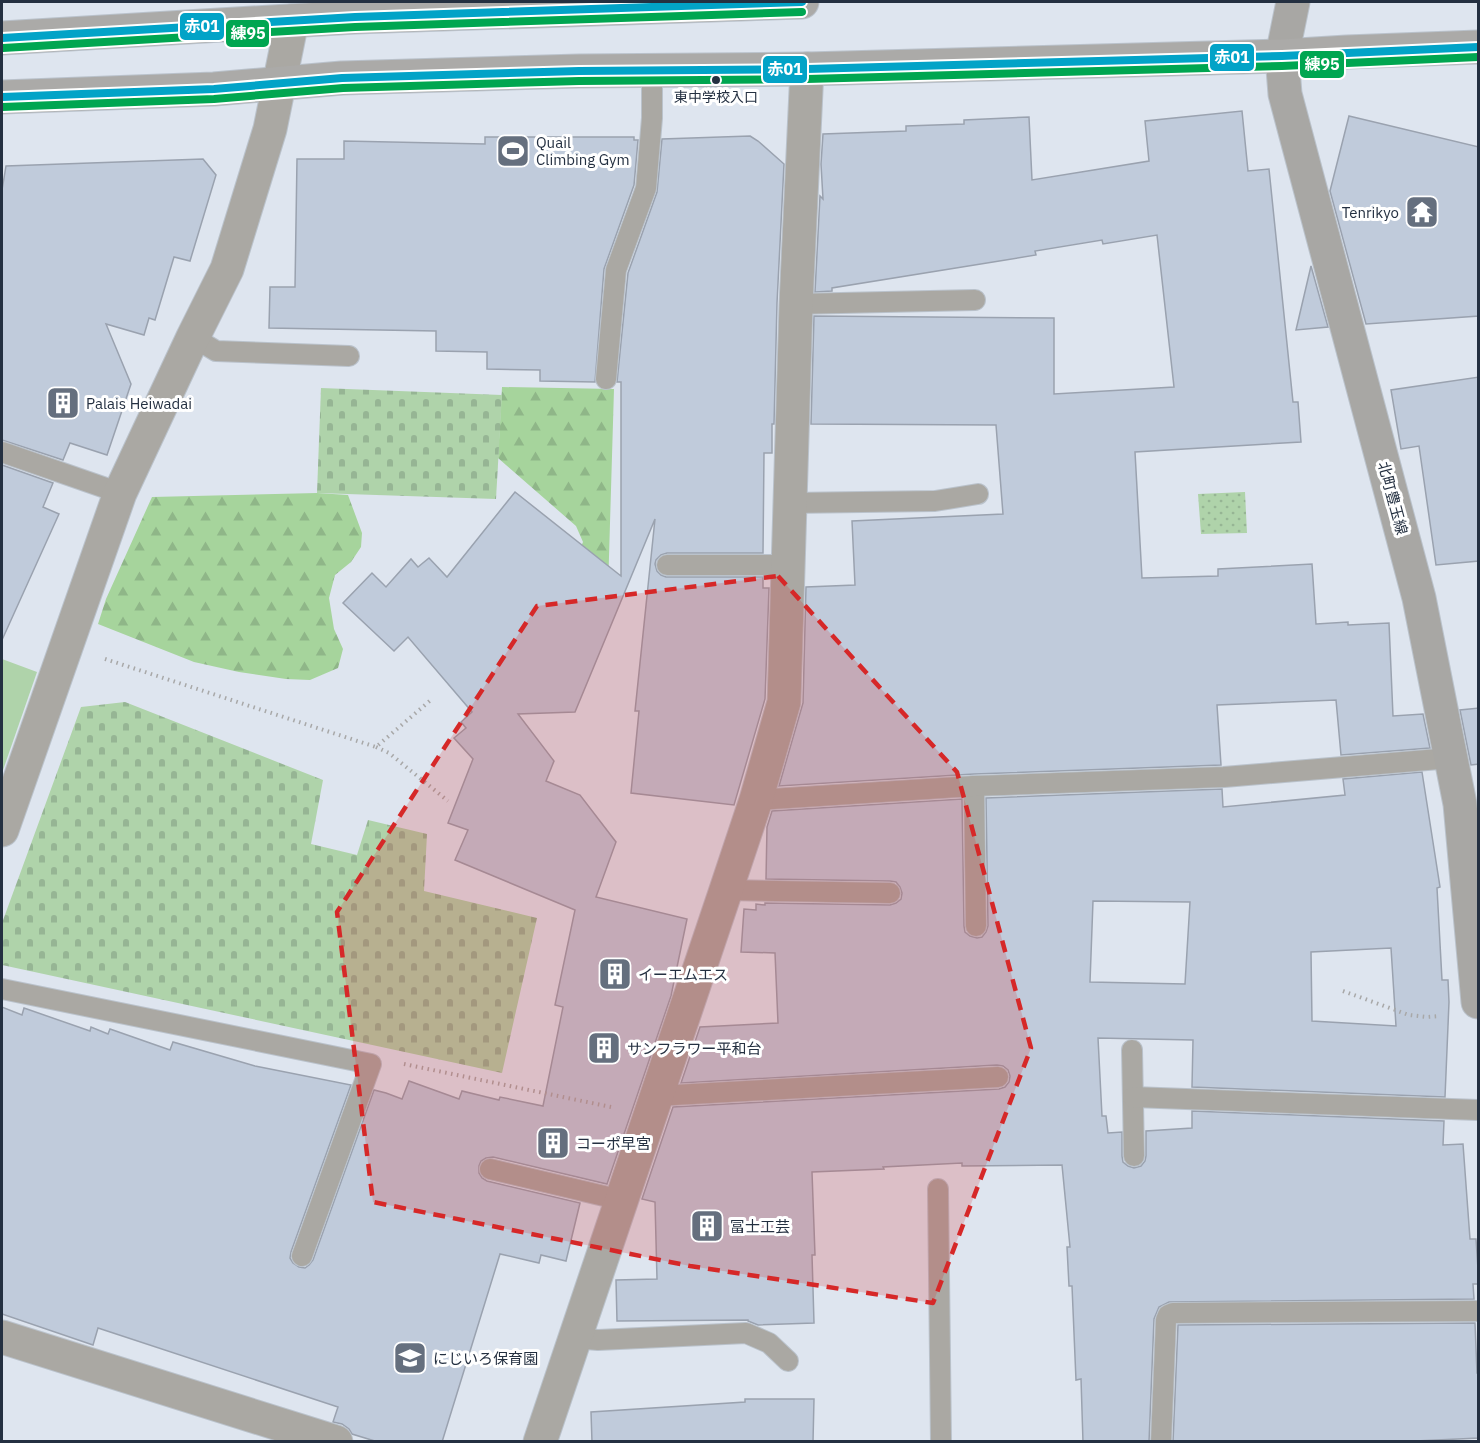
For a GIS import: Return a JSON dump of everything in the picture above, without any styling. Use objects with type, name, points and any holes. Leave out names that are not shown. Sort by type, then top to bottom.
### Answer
[{"type":"main road","points":[[2,38],[229,24],[294,11],[367,17],[802,2]]},
{"type":"main road","name":"北町豊玉線","points":[[1293,2],[1282,56],[1285,94],[1419,597],[1451,759],[1469,803],[1479,1002]]},
{"type":"main road","points":[[2,97],[214,89],[365,78],[579,70],[807,69],[1282,56],[1479,47]]},
{"type":"street","points":[[2,830],[120,493],[227,269],[270,129],[294,11]]},
{"type":"street","points":[[540,1442],[756,800],[784,702],[796,304],[807,69]]},
{"type":"street","points":[[2,1337],[336,1442]]},
{"type":"lane","points":[[606,379],[616,270],[646,188],[652,118],[652,70]]},
{"type":"lane","points":[[796,304],[975,300]]},
{"type":"lane","points":[[193,337],[216,351],[349,356]]},
{"type":"lane","points":[[2,452],[120,493]]},
{"type":"lane","points":[[790,503],[935,501],[978,495]]},
{"type":"lane","points":[[667,565],[788,565]]},
{"type":"lane","points":[[756,800],[974,786],[1224,777],[1451,759]]},
{"type":"lane","points":[[974,786],[976,926]]},
{"type":"lane","points":[[726,890],[890,893]]},
{"type":"lane","points":[[2,989],[371,1064],[303,1256]]},
{"type":"lane","points":[[1132,1050],[1134,1156]]},
{"type":"lane","points":[[653,1106],[998,1077]]},
{"type":"lane","points":[[1133,1097],[1479,1110]]},
{"type":"lane","points":[[490,1169],[621,1200]]},
{"type":"lane","points":[[938,1190],[941,1442]]},
{"type":"lane","points":[[1161,1442],[1168,1315],[1173,1313],[1479,1311]]},
{"type":"lane","points":[[575,1338],[598,1340],[746,1332],[769,1343],[788,1361]]},
{"type":"path","points":[[66,646],[376,747],[389,753],[448,801]]},
{"type":"path","points":[[376,747],[432,699]]},
{"type":"path","points":[[1343,991],[1409,1015],[1448,1016]]},
{"type":"path","points":[[371,1064],[383,1060],[653,1106]]},
{"type":"highlighted area","points":[[778,576],[957,772],[1031,1048],[933,1303],[690,1266],[373,1202],[337,912],[537,606]]},
{"type":"green space","points":[[502,387],[614,389],[607,624],[578,554],[583,542],[576,526],[498,458]]},
{"type":"green space","points":[[321,388],[502,395],[496,499],[317,493]]},
{"type":"green space","points":[[1245,492],[1247,533],[1201,534],[1198,494]]},
{"type":"green space","points":[[317,493],[348,495],[362,533],[361,547],[351,562],[335,575],[329,598],[334,629],[343,649],[338,668],[310,680],[239,672],[194,662],[98,624],[106,599],[152,497]]},
{"type":"green space","points":[[2,659],[37,672],[2,773]]},
{"type":"green space","points":[[125,702],[323,780],[311,844],[357,855],[368,820],[427,834],[424,891],[537,918],[502,1073],[2,965],[2,923],[81,707]]},
{"type":"building","points":[[1242,111],[1248,171],[1269,169],[1293,402],[1298,402],[1301,442],[1135,452],[1142,578],[1218,576],[1218,569],[1312,564],[1316,624],[1389,623],[1393,716],[1423,714],[1430,748],[1341,755],[1336,700],[1217,705],[1221,765],[974,774],[779,786],[803,703],[806,587],[855,585],[852,521],[1003,514],[996,425],[811,424],[814,316],[1054,318],[1054,394],[1174,387],[1157,235],[1103,244],[1102,240],[1035,251],[1036,255],[832,288],[832,291],[815,292],[820,196],[823,199],[821,164],[823,134],[906,131],[906,126],[964,124],[964,120],[1029,117],[1032,180],[1149,161],[1145,121]]},
{"type":"building","name":"Tenrikyo","points":[[1349,116],[1479,147],[1479,316],[1366,324],[1330,191]]},
{"type":"building","points":[[750,136],[784,164],[772,453],[764,453],[763,553],[667,553],[661,555],[655,564],[657,571],[666,577],[763,577],[763,588],[769,588],[765,699],[734,805],[631,793],[639,711],[635,711],[655,519],[575,712],[518,714],[554,761],[546,781],[580,795],[616,842],[596,897],[687,919],[671,996],[607,1184],[493,1157],[481,1161],[479,1166],[479,1173],[487,1181],[580,1203],[566,1261],[541,1255],[539,1263],[500,1254],[442,1442],[378,1442],[352,1434],[342,1424],[333,1422],[338,1407],[98,1328],[93,1345],[2,1314],[2,1007],[22,1015],[24,1008],[90,1031],[91,1027],[108,1034],[110,1029],[170,1050],[173,1042],[255,1066],[351,1085],[291,1252],[290,1258],[299,1267],[305,1268],[313,1260],[374,1090],[402,1099],[409,1081],[459,1099],[462,1091],[499,1100],[500,1097],[543,1106],[563,1007],[555,1005],[575,910],[455,860],[468,830],[448,823],[473,759],[454,738],[466,728],[461,722],[472,712],[408,637],[394,651],[343,603],[372,573],[386,587],[411,559],[418,567],[429,558],[447,577],[515,492],[621,576],[621,382],[617,382],[628,273],[657,192],[662,139]]},
{"type":"building","points":[[485,137],[634,137],[634,140],[638,140],[634,185],[604,269],[595,382],[540,381],[540,370],[487,369],[487,352],[436,351],[436,331],[269,328],[270,287],[295,287],[297,159],[344,159],[344,141],[485,144]]},
{"type":"building","points":[[203,159],[216,175],[190,261],[174,257],[155,320],[149,318],[144,335],[106,324],[131,384],[107,455],[70,443],[63,460],[2,440],[2,190],[6,166]]},
{"type":"building","points":[[1311,266],[1328,327],[1296,330]]},
{"type":"building","points":[[1479,377],[1479,561],[1436,565],[1419,446],[1401,449],[1391,390]]},
{"type":"building","points":[[2,465],[53,483],[43,507],[59,514],[2,640]]},
{"type":"building","points":[[1479,708],[1479,764],[1471,765],[1460,710]]},
{"type":"building","points":[[1422,772],[1440,887],[1437,888],[1442,980],[1448,980],[1445,1097],[1192,1087],[1193,1040],[1098,1038],[1102,1116],[1106,1116],[1108,1133],[1122,1132],[1123,1162],[1134,1168],[1141,1166],[1145,1161],[1146,1131],[1192,1128],[1192,1111],[1444,1121],[1443,1145],[1463,1144],[1470,1239],[1476,1239],[1479,1284],[1473,1284],[1474,1299],[1169,1302],[1159,1307],[1154,1319],[1149,1442],[1083,1442],[1081,1379],[1076,1380],[1072,1286],[1069,1286],[1067,1247],[1070,1247],[1062,1165],[962,1166],[962,1163],[812,1172],[815,1255],[812,1255],[814,1323],[758,1325],[748,1320],[617,1321],[616,1280],[657,1279],[655,1202],[642,1199],[673,1107],[999,1089],[1005,1087],[1009,1082],[1008,1070],[997,1065],[681,1083],[700,1027],[778,1023],[775,953],[741,952],[744,909],[756,910],[756,904],[765,905],[765,903],[890,905],[901,899],[900,887],[896,882],[890,881],[766,879],[767,827],[772,811],[962,799],[964,926],[965,932],[977,938],[982,937],[988,926],[986,798],[1222,789],[1223,807],[1345,795],[1343,779]],"holes":[[[1093,901],[1190,902],[1185,984],[1090,982]],[[1391,948],[1396,1026],[1312,1021],[1311,952]]]},
{"type":"building","points":[[1475,1323],[1477,1373],[1479,1373],[1479,1438],[1394,1442],[1173,1442],[1178,1325]]},
{"type":"building","points":[[745,1399],[814,1399],[813,1442],[592,1442],[591,1412],[745,1402]]},
{"type":"transit line","name":"赤01","points":[[2,38],[355,17],[802,2]]},
{"type":"transit line","name":"練95","points":[[3,48],[355,27],[802,12]]},
{"type":"transit line","name":"赤01","points":[[2,97],[214,89],[342,78],[579,71],[807,69],[1282,56],[1478,47]]},
{"type":"transit line","name":"練95","points":[[2,107],[214,99],[343,88],[579,81],[807,79],[1282,66],[1478,57]]},
{"type":"place","name":"東中学校入口","points":[[716,80]]},
{"type":"place","name":"Quail Climbing Gym","points":[[513,151]]},
{"type":"place","name":"Tenrikyo","points":[[1422,212]]},
{"type":"place","name":"Palais Heiwadai","points":[[63,403]]},
{"type":"place","name":"イーエムエス","points":[[615,974]]},
{"type":"place","name":"サンフラワー平和台","points":[[604,1048]]},
{"type":"place","name":"コーポ早宮","points":[[553,1143]]},
{"type":"place","name":"冨士工芸","points":[[707,1226]]},
{"type":"place","name":"にじいろ保育園","points":[[410,1358]]}]
